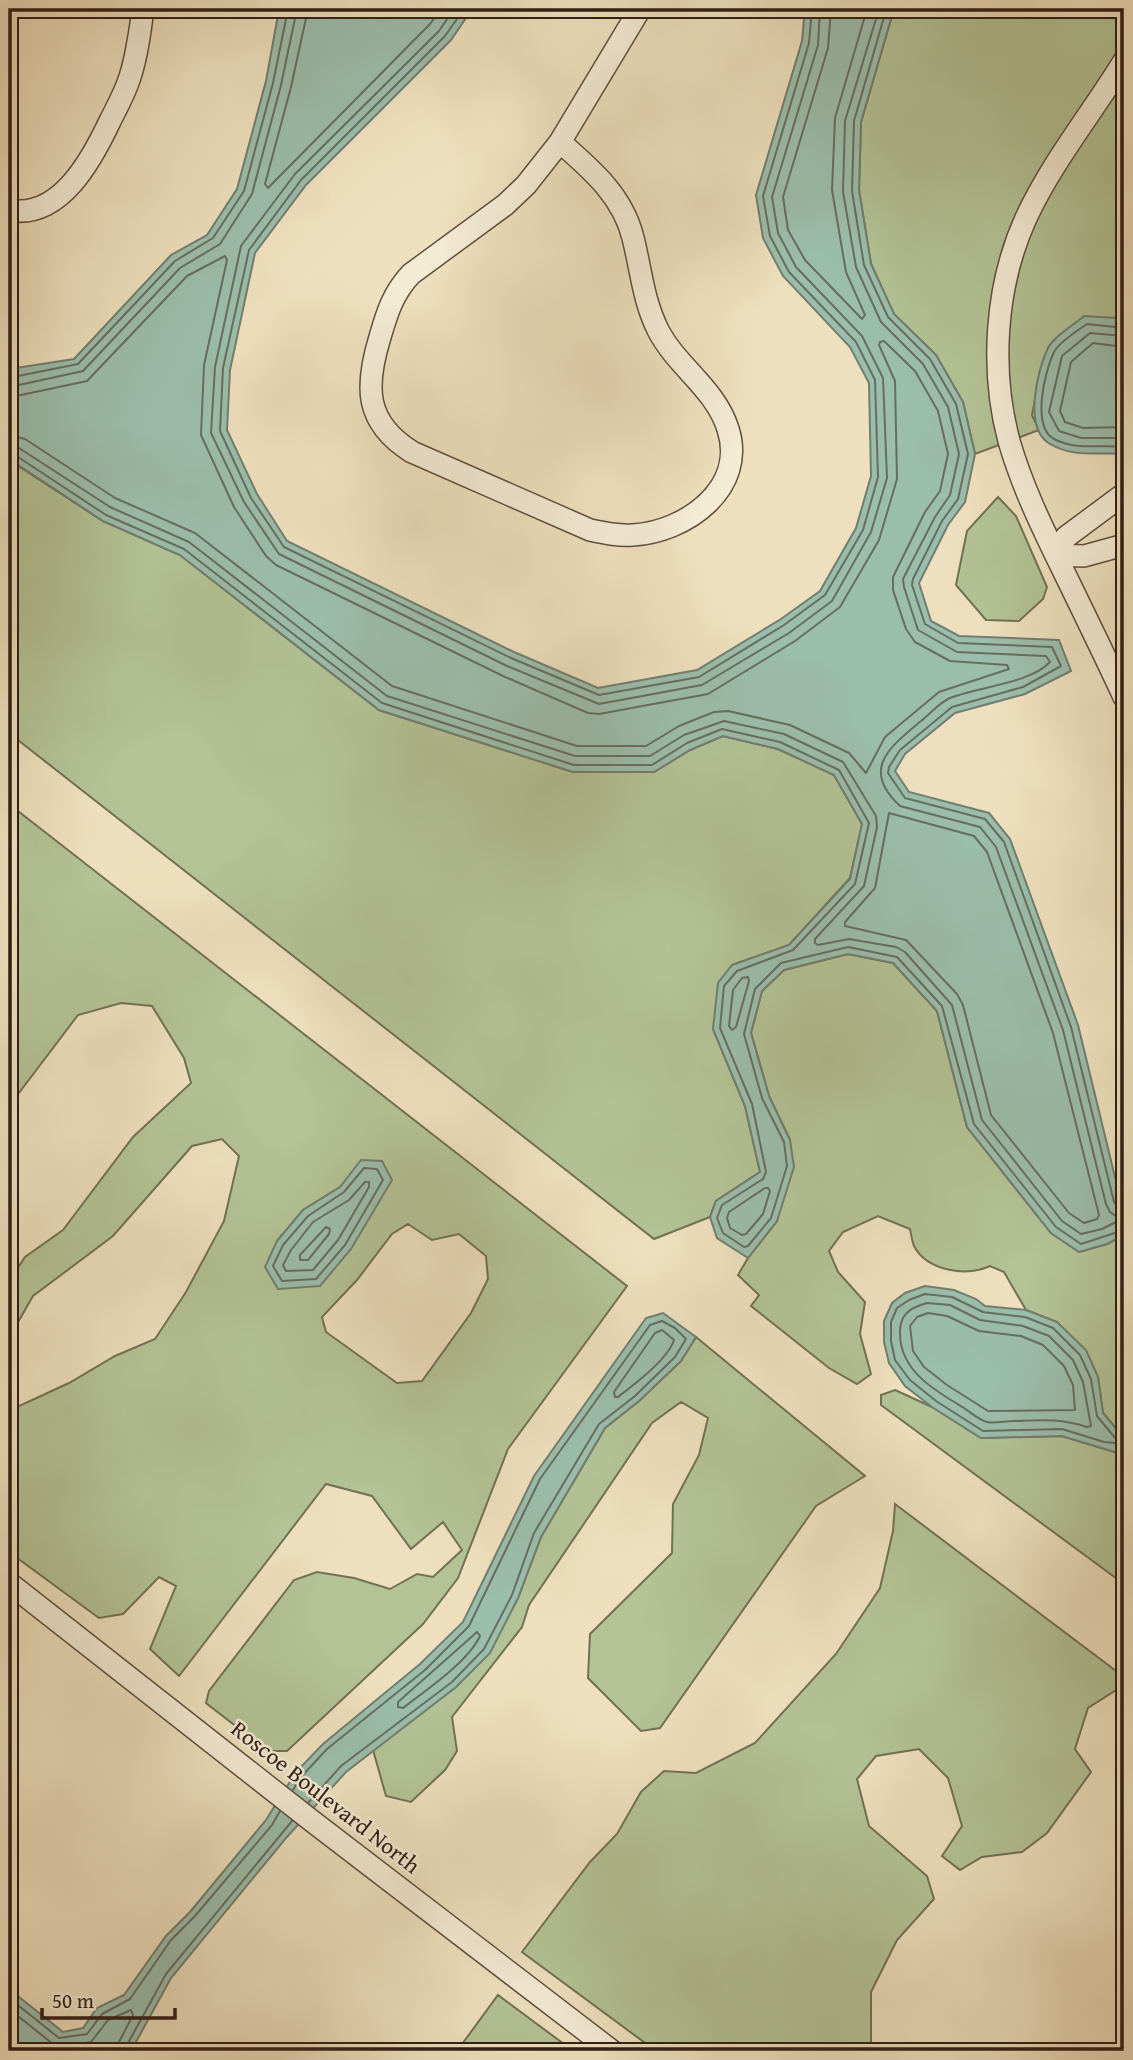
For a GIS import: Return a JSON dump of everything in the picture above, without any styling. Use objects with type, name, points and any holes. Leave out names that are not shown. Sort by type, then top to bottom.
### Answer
[{"type":"street","points":[[9,210],[28,210],[42,206],[76,180],[93,157],[131,76],[143,9]]},
{"type":"street","points":[[560,142],[593,171],[624,213],[633,236],[640,281],[659,333],[676,357],[703,385],[718,406],[728,429],[732,457],[729,473],[722,487],[694,514],[673,526],[653,532],[632,535],[590,530],[412,452],[390,435],[380,421],[372,401],[369,382],[370,368],[390,304],[400,286],[411,274],[505,205],[526,185],[560,142],[640,9]]},
{"type":"street","points":[[1124,61],[1048,178],[1026,219],[1012,253],[1005,281],[998,353],[1002,405],[1009,440],[1023,484],[1124,698]]},
{"type":"street","points":[[1056,555],[1066,537],[1124,494]]},
{"type":"street","points":[[1056,555],[1084,556],[1124,545]]},
{"type":"street","name":"Roscoe Boulevard North","points":[[9,1583],[312,1821],[612,2051]]},
{"type":"shaded area","points":[[899,9],[1124,9],[1124,322],[1117,318],[1049,346],[1032,415],[1039,430],[975,454],[963,402],[936,355],[894,314],[871,264],[859,190],[861,122],[891,19]]},
{"type":"shaded area","points":[[9,460],[103,521],[180,555],[379,710],[573,772],[654,772],[690,750],[723,736],[778,749],[834,775],[862,824],[850,878],[789,945],[732,965],[713,1029],[745,1106],[760,1172],[716,1201],[710,1217],[654,1239],[9,733]]},
{"type":"shaded area","points":[[998,497],[1016,516],[1047,587],[1043,599],[1019,621],[986,620],[956,585],[967,531]]},
{"type":"shaded area","points":[[9,804],[627,1286],[508,1449],[458,1578],[423,1624],[287,1751],[268,1751],[206,1703],[209,1691],[294,1580],[317,1572],[354,1578],[390,1589],[417,1574],[433,1577],[462,1550],[443,1522],[411,1549],[372,1496],[326,1484],[179,1676],[150,1649],[176,1586],[159,1577],[123,1614],[99,1618],[9,1552],[9,1405],[15,1408],[69,1383],[115,1356],[155,1339],[186,1292],[224,1221],[239,1156],[222,1139],[192,1146],[113,1236],[33,1296],[9,1338],[9,1281],[25,1257],[63,1230],[133,1137],[191,1083],[184,1058],[152,1006],[121,1003],[78,1015],[9,1106]],"holes":[[[340,1187],[277,1241],[303,1210]],[[408,1224],[432,1240],[459,1234],[486,1256],[488,1279],[471,1313],[422,1381],[397,1383],[326,1332],[322,1317],[357,1280],[392,1234]]]},
{"type":"shaded area","points":[[848,954],[893,963],[937,1011],[967,1127],[1051,1233],[1079,1252],[1107,1244],[1124,1235],[1124,1438],[1103,1413],[1098,1377],[1086,1351],[1057,1322],[1026,1310],[1004,1272],[990,1266],[959,1271],[938,1266],[920,1254],[914,1246],[910,1229],[878,1216],[843,1232],[829,1251],[838,1272],[865,1302],[860,1334],[871,1374],[857,1384],[829,1368],[751,1306],[759,1295],[738,1275],[777,1221],[790,1140],[769,1096],[751,1033],[762,991],[784,970]]},
{"type":"shaded area","points":[[696,1337],[865,1476],[816,1506],[660,1728],[641,1731],[588,1678],[590,1634],[672,1553],[673,1504],[699,1455],[708,1418],[681,1402],[652,1423],[529,1605],[522,1627],[452,1717],[457,1751],[445,1770],[411,1802],[386,1796],[373,1750],[456,1687],[489,1653],[518,1598],[541,1537],[605,1428],[639,1401],[681,1361]]},
{"type":"shaded area","points":[[895,1390],[932,1407],[981,1438],[1062,1436],[1118,1453],[1124,1445],[1124,1584],[881,1405],[881,1395]]},
{"type":"shaded area","points":[[895,1504],[1124,1677],[1124,1685],[1088,1708],[1075,1749],[1091,1772],[1047,1833],[1022,1852],[982,1857],[960,1870],[942,1856],[962,1826],[948,1778],[919,1749],[876,1756],[857,1779],[869,1826],[927,1876],[934,1899],[897,1940],[871,1992],[871,2051],[656,2051],[522,1952],[590,1862],[617,1834],[641,1792],[664,1771],[696,1773],[755,1743],[836,1654],[880,1588],[893,1531]]},
{"type":"shaded area","points":[[498,1995],[572,2050],[573,2051],[457,2051]]},
{"type":"water","points":[[283,9],[472,9],[451,40],[306,185],[255,253],[230,370],[227,430],[257,494],[287,541],[514,652],[598,688],[697,670],[781,619],[820,591],[856,528],[871,476],[869,383],[850,347],[783,276],[763,238],[756,195],[802,41],[805,9],[899,9],[891,19],[861,122],[859,190],[871,264],[894,314],[936,355],[963,402],[975,454],[965,502],[948,525],[919,583],[931,621],[959,636],[1059,640],[1071,671],[1025,694],[955,713],[905,754],[895,771],[909,792],[989,813],[1010,839],[1078,1025],[1124,1214],[1124,1235],[1107,1244],[1079,1252],[1051,1233],[967,1127],[937,1011],[893,963],[848,954],[784,970],[762,991],[751,1033],[769,1096],[790,1140],[794,1167],[777,1221],[748,1258],[717,1238],[710,1217],[716,1201],[760,1172],[745,1106],[713,1029],[718,983],[732,965],[789,945],[850,879],[862,824],[834,775],[778,749],[723,736],[690,750],[654,772],[573,772],[379,710],[180,555],[103,521],[9,459],[9,369],[74,359],[171,255],[207,235],[237,189],[266,81],[278,15]]},
{"type":"water","points":[[1084,316],[1117,318],[1124,322],[1124,454],[1068,451],[1050,444],[1042,437],[1037,426],[1035,399],[1048,348],[1059,335]]},
{"type":"water","points":[[361,1160],[382,1161],[392,1180],[351,1249],[320,1286],[278,1289],[265,1267],[277,1241],[303,1210],[340,1187]]},
{"type":"water","points":[[925,1286],[954,1290],[985,1306],[1026,1310],[1057,1322],[1086,1350],[1098,1377],[1103,1413],[1124,1438],[1124,1445],[1118,1453],[1062,1436],[981,1438],[905,1386],[889,1363],[884,1342],[884,1321],[892,1303],[905,1293]]},
{"type":"water","points":[[663,1313],[696,1337],[681,1361],[639,1401],[605,1428],[541,1537],[518,1598],[490,1653],[456,1687],[346,1772],[286,1838],[171,1978],[131,2051],[9,2051],[9,1989],[63,2032],[83,2028],[97,2008],[124,1995],[166,1936],[190,1912],[266,1820],[296,1772],[323,1744],[420,1664],[463,1622],[534,1476],[646,1318]]}]
